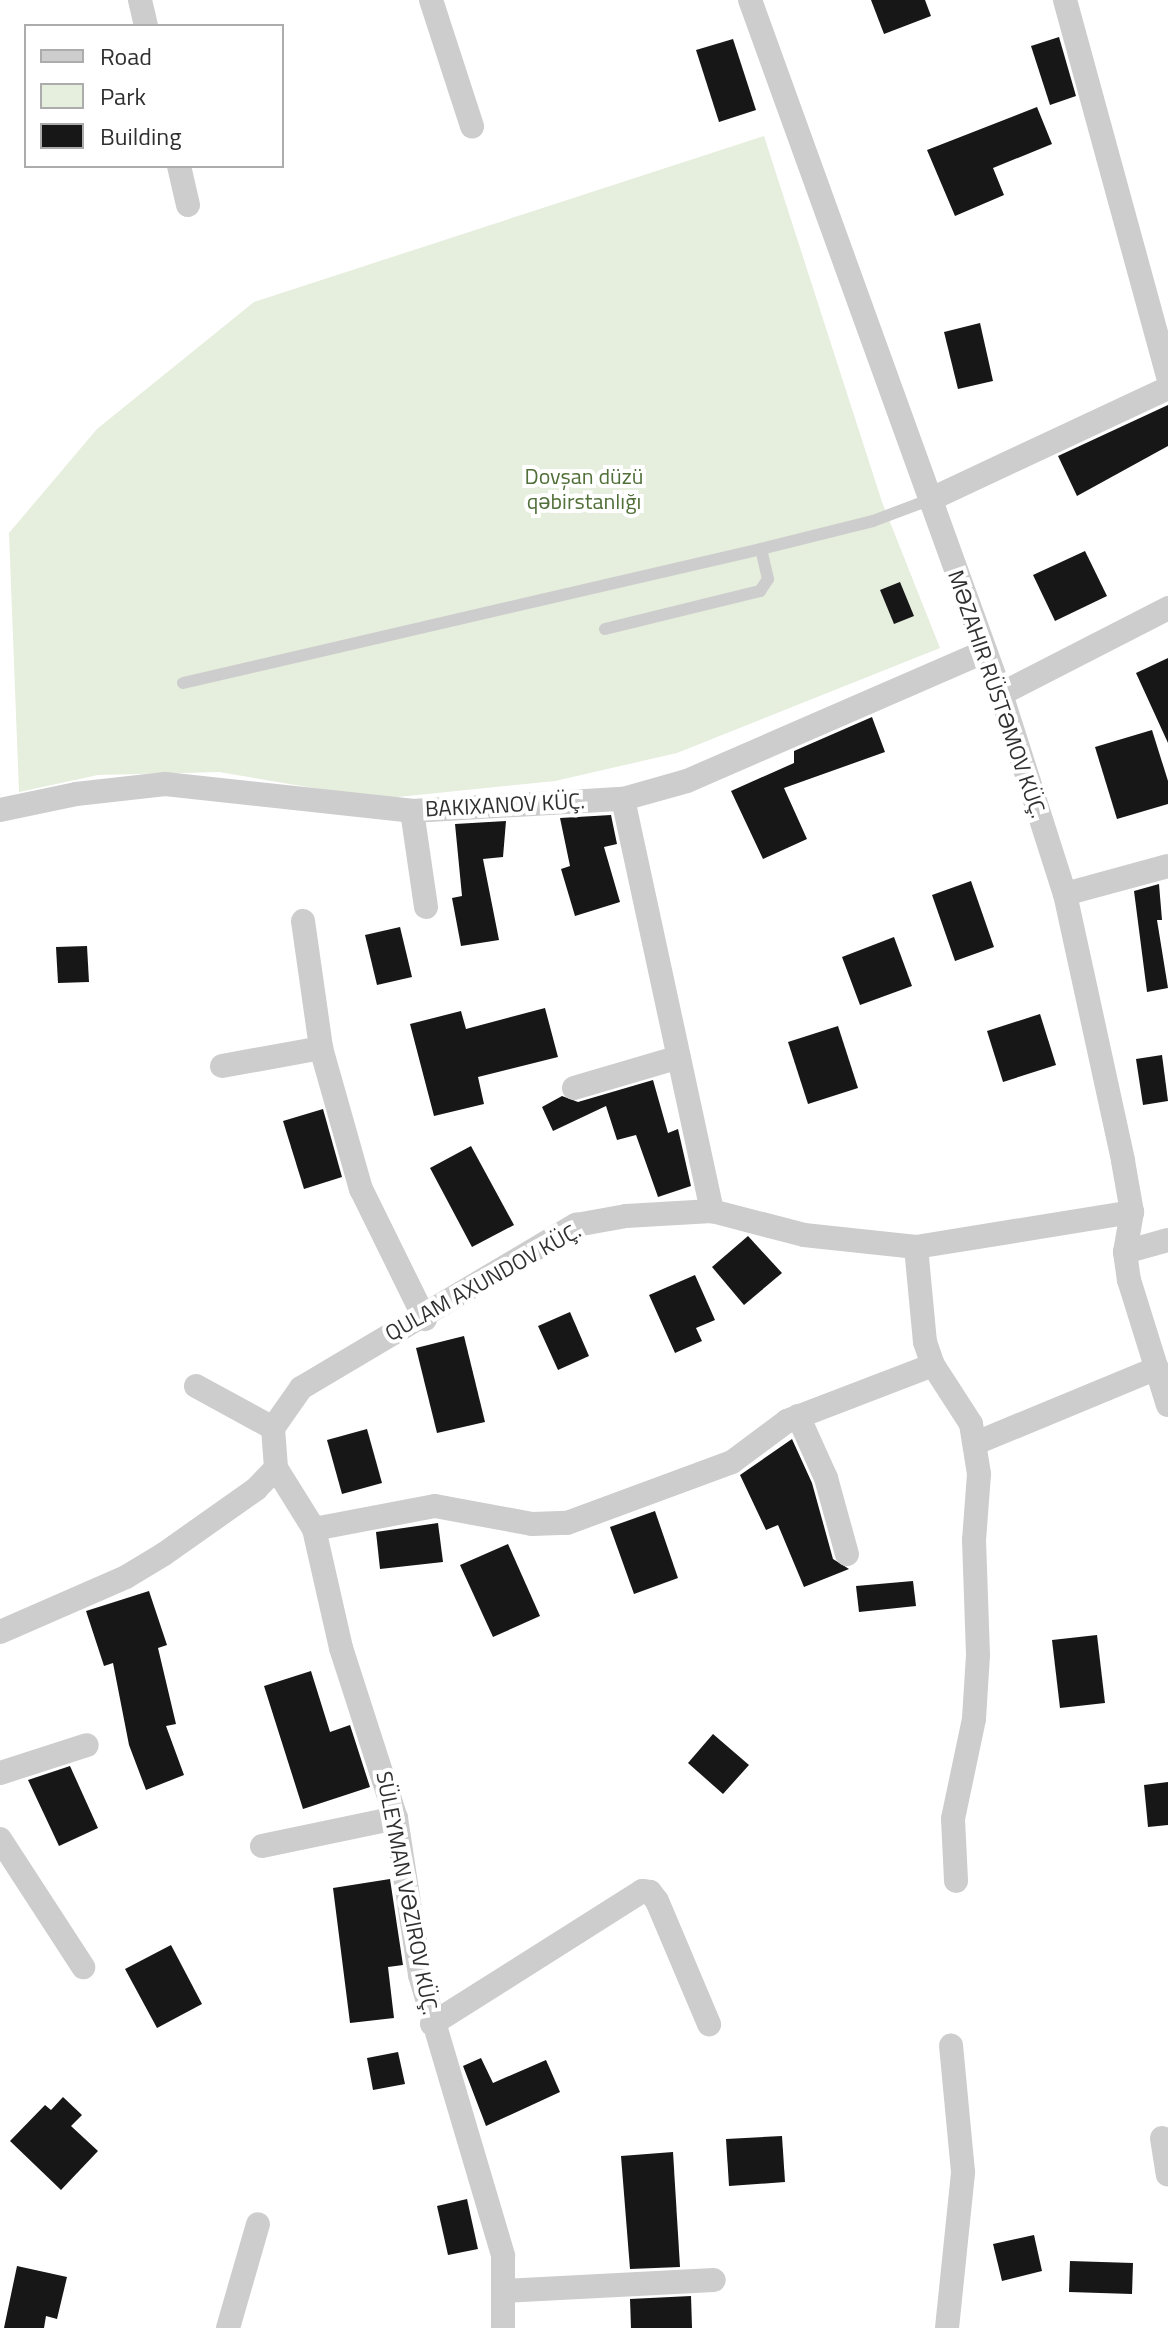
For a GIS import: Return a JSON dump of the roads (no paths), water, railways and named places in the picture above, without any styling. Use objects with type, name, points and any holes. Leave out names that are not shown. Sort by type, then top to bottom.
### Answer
[{"type":"street","points":[[140,0],[146,24]]},
{"type":"street","points":[[431,0],[472,126]]},
{"type":"street","name":"MƏZAHIR RÜSTƏMOV KÜÇ.","points":[[750,0],[1001,694],[1065,894],[1132,1212],[1125,1252],[1168,1405]]},
{"type":"street","points":[[1065,0],[1168,376]]},
{"type":"street","points":[[179,168],[188,205]]},
{"type":"street","points":[[929,500],[1168,388]]},
{"type":"street","points":[[1001,694],[1168,608]]},
{"type":"street","points":[[0,810],[76,794],[165,784],[412,811],[623,799],[687,781],[984,652]]},
{"type":"street","points":[[623,799],[712,1211]]},
{"type":"street","points":[[412,811],[426,907]]},
{"type":"street","points":[[1065,894],[1168,866]]},
{"type":"street","points":[[303,921],[321,1048],[361,1189],[425,1319]]},
{"type":"street","points":[[222,1066],[321,1048]]},
{"type":"street","points":[[574,1088],[679,1057]]},
{"type":"street","name":"QULAM AXUNDOV KÜÇ.","points":[[273,1428],[301,1388],[357,1350],[425,1319],[576,1225],[626,1216],[712,1211],[804,1235],[916,1247],[1132,1212]]},
{"type":"street","points":[[1125,1252],[1168,1240]]},
{"type":"street","points":[[916,1247],[925,1342],[933,1365],[971,1424],[976,1443],[978,1655],[974,1719],[953,1819],[956,1881]]},
{"type":"street","points":[[314,1529],[435,1506],[532,1524],[567,1523],[732,1462],[798,1416],[933,1365]]},
{"type":"street","points":[[976,1443],[1157,1368]]},
{"type":"street","points":[[0,1632],[164,1554],[256,1489],[276,1468],[273,1428],[196,1386]]},
{"type":"street","points":[[798,1416],[826,1478],[847,1554]]},
{"type":"street","name":"SÜLEYMAN VƏZIROV KÜÇ.","points":[[276,1468],[314,1529],[341,1648],[396,1818],[432,2024],[496,2224],[505,2291],[503,2328]]},
{"type":"street","points":[[0,1773],[87,1745]]},
{"type":"street","points":[[262,1846],[396,1818]]},
{"type":"street","points":[[0,1839],[83,1967]]},
{"type":"street","points":[[432,2024],[642,1891],[650,1892],[657,1901],[709,2024]]},
{"type":"street","points":[[947,2328],[963,2172],[951,2046]]},
{"type":"street","points":[[1162,2138],[1168,2175]]},
{"type":"street","points":[[228,2328],[258,2224]]},
{"type":"street","points":[[505,2291],[714,2280]]},
{"type":"lane","points":[[183,683],[761,549],[873,521],[929,500]]},
{"type":"lane","points":[[605,629],[760,591],[768,579],[761,549]]},
{"type":"park label","name":"Dovşan düzü qəbirstanlığı","points":[[584,488]]}]
